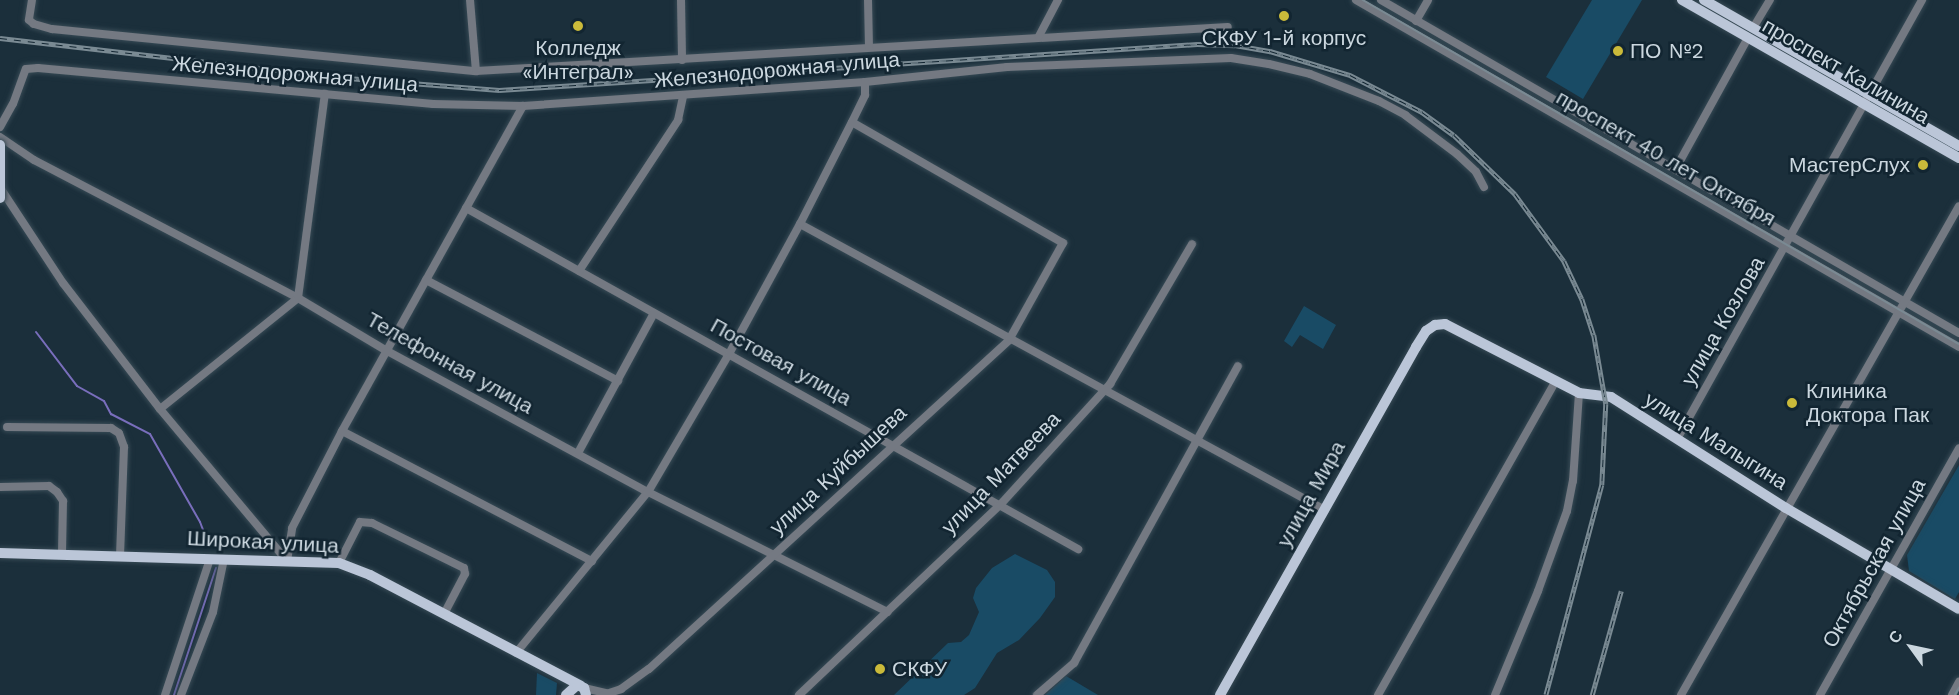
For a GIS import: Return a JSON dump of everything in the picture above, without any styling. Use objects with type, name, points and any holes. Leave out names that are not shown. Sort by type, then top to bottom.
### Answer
[{"type":"main road","name":"проспект Калинина","points":[[1682,0],[1751,33],[1867,99],[1959,146]]},
{"type":"main road","name":"проспект Калинина","points":[[1704,0],[1751,33]]},
{"type":"main road","name":"проспект Калинина","points":[[1867,99],[1959,158]]},
{"type":"main road","points":[[0,145],[0,198]]},
{"type":"main road","name":"улица Малыгина","points":[[1445,324],[1579,393],[1611,397],[1786,508],[1959,609]]},
{"type":"main road","name":"улица Мира","points":[[1220,695],[1426,331],[1435,325],[1445,324]]},
{"type":"main road","name":"Широкая улица","points":[[1,551],[339,563],[370,575],[554,673],[566,677],[584,689]]},
{"type":"main road","points":[[566,677],[568,694]]},
{"type":"main road","points":[[568,694],[573,686],[584,689]]},
{"type":"street","name":"Железнодорожная улица","points":[[32,0],[29,20],[34,24],[52,29],[155,41],[476,70],[682,60],[1039,36],[1228,27]]},
{"type":"street","points":[[470,0],[476,70]]},
{"type":"street","points":[[681,0],[682,60]]},
{"type":"street","points":[[868,0],[869,46]]},
{"type":"street","points":[[1039,36],[1058,0]]},
{"type":"street","name":"проспект 40 лет Октября","points":[[1356,0],[1959,347]]},
{"type":"street","name":"проспект 40 лет Октября","points":[[1381,0],[1959,333]]},
{"type":"street","points":[[1416,21],[1428,0]]},
{"type":"street","points":[[1675,170],[1770,0]]},
{"type":"street","name":"улица Козлова","points":[[1677,439],[1922,0]]},
{"type":"street","name":"Железнодорожная улица","points":[[0,127],[13,104],[26,69],[38,68],[433,104],[523,106],[865,82],[1065,63],[1231,58],[1269,63],[1347,87],[1405,115],[1457,154],[1476,172],[1484,187]]},
{"type":"street","points":[[516,653],[648,492],[729,354],[800,224],[865,95],[865,82]]},
{"type":"street","points":[[160,409],[298,298],[324,94]]},
{"type":"street","points":[[579,271],[678,120],[683,96]]},
{"type":"street","points":[[287,561],[292,528],[342,431],[523,106]]},
{"type":"street","name":"улица Куйбышева","points":[[584,689],[605,694],[621,689],[649,669],[1009,340],[1063,243],[852,122]]},
{"type":"street","name":"Телефонная улица","points":[[0,137],[34,160],[298,298],[387,351],[648,492],[888,612]]},
{"type":"street","points":[[0,188],[63,283],[160,409],[287,561]]},
{"type":"street","points":[[1681,695],[1959,206]]},
{"type":"street","name":"Постовая улица","points":[[466,208],[894,444],[1078,549]]},
{"type":"street","points":[[800,224],[1009,340],[1325,510]]},
{"type":"street","name":"улица Матвеева","points":[[800,695],[1000,505],[1103,390],[1192,244]]},
{"type":"street","points":[[426,280],[618,381]]},
{"type":"street","points":[[578,453],[654,313]]},
{"type":"street","points":[[1037,695],[1074,663],[1238,366]]},
{"type":"street","points":[[1378,695],[1555,382]]},
{"type":"street","points":[[1495,695],[1568,511],[1573,481],[1579,393]]},
{"type":"street","points":[[7,428],[111,428],[119,433],[124,447],[120,556]]},
{"type":"street","points":[[342,431],[592,561]]},
{"type":"street","name":"Октябрьская улица","points":[[1820,695],[1959,448]]},
{"type":"street","points":[[0,487],[49,486],[57,492],[63,501],[62,554]]},
{"type":"street","points":[[339,563],[360,522],[372,523],[464,568],[465,574],[444,614]]},
{"type":"street","points":[[165,695],[210,559]]},
{"type":"street","points":[[182,695],[213,612],[224,559]]},
{"type":"street","points":[[1952,695],[1959,682]]},
{"type":"street","points":[[621,689],[630,695]]},
{"type":"shaded area","points":[[1592,0],[1642,0],[1583,99],[1546,77]]},
{"type":"shaded area","points":[[1304,306],[1336,325],[1323,349],[1300,335],[1292,347],[1284,341]]},
{"type":"shaded area","points":[[1959,465],[1959,592],[1955,599],[1909,571],[1907,555]]},
{"type":"shaded area","points":[[1015,554],[1047,570],[1055,582],[1055,597],[1040,618],[1019,640],[997,653],[975,688],[964,695],[894,695],[948,643],[961,642],[969,635],[979,612],[973,598],[976,588],[992,568]]},
{"type":"shaded area","points":[[537,673],[557,683],[556,695],[536,695]]},
{"type":"shaded area","points":[[1066,676],[1098,695],[1045,695]]},
{"type":"waterway","points":[[36,332],[77,386],[104,401],[111,414],[150,434],[200,522],[206,538]]},
{"type":"waterway","points":[[174,695],[216,568]]},
{"type":"tram line","points":[[1363,0],[1959,344]]},
{"type":"tram line","points":[[1955,695],[1959,688]]},
{"type":"railway","points":[[0,38],[335,77],[499,90],[1197,44],[1235,45],[1270,51],[1350,75],[1422,112],[1454,135],[1515,194],[1564,261],[1582,299],[1594,335],[1606,404],[1602,485],[1546,695]]},
{"type":"railway","points":[[1592,695],[1621,591]]},
{"type":"place","name":"СКФУ 1-й корпус","points":[[1284,16]]},
{"type":"place","name":"Колледж «Интеграл»","points":[[578,26]]},
{"type":"place","name":"ПО №2","points":[[1618,51]]},
{"type":"place","name":"МастерСлух","points":[[1923,165]]},
{"type":"place","name":"Клиника Доктора Пак","points":[[1792,403]]},
{"type":"place","name":"СКФУ","points":[[880,669]]}]
